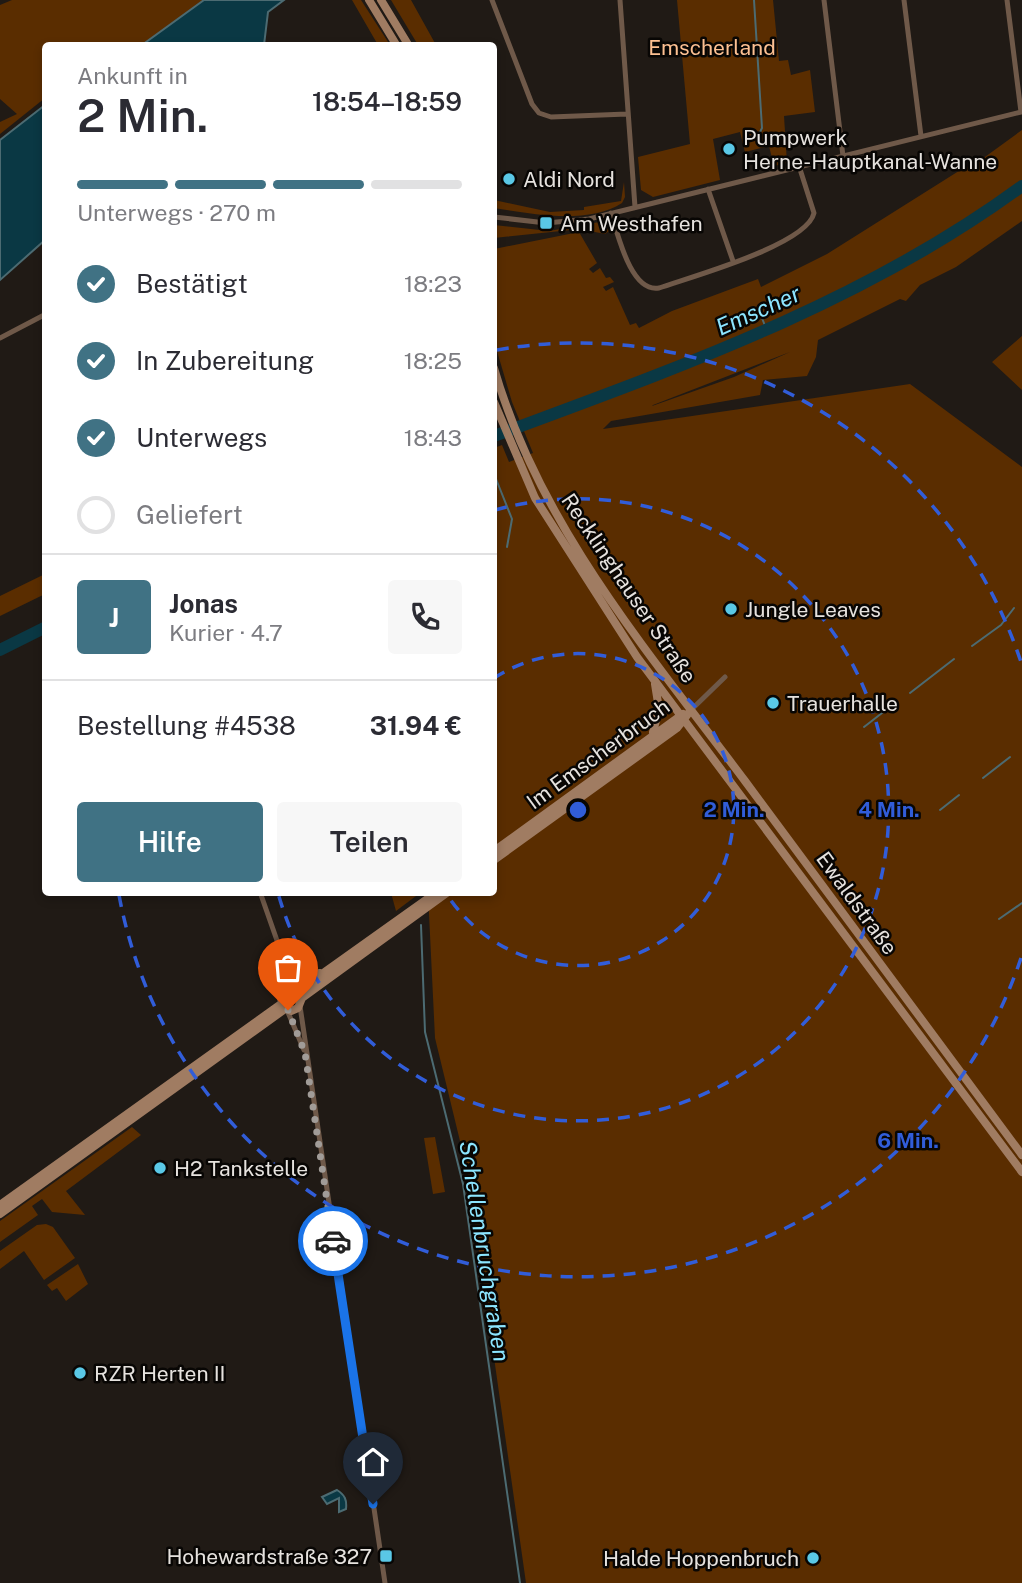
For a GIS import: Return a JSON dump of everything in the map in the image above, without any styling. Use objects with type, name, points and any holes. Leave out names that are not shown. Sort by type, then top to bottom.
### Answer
[{"type":"main road","points":[[369,0],[395,42]]},
{"type":"main road","points":[[381,0],[407,42]]},
{"type":"main road","name":"Recklinghauser Straße","points":[[497,377],[519,439],[567,533],[691,710]]},
{"type":"main road","name":"Recklinghauser Straße","points":[[497,412],[535,498],[560,542],[682,719]]},
{"type":"main road","points":[[652,735],[659,720],[654,681]]},
{"type":"main road","name":"Im Emscherbruch","points":[[497,858],[691,710]]},
{"type":"main road","name":"Ewaldstraße","points":[[691,710],[1022,1155]]},
{"type":"main road","name":"Im Emscherbruch","points":[[497,850],[652,735],[682,719]]},
{"type":"main road","name":"Ewaldstraße","points":[[682,719],[1022,1172]]},
{"type":"main road","points":[[299,996],[329,969],[431,896]]},
{"type":"main road","points":[[0,1205],[442,896]]},
{"type":"main road","points":[[284,962],[300,975],[310,976],[329,969]]},
{"type":"main road","points":[[285,1007],[283,993],[299,996]]},
{"type":"main road","points":[[0,1214],[130,1116]]},
{"type":"street","points":[[492,0],[532,104],[539,113],[551,117],[627,114]]},
{"type":"street","points":[[620,0],[635,207]]},
{"type":"street","points":[[824,0],[843,156]]},
{"type":"street","points":[[904,0],[921,136]]},
{"type":"street","points":[[497,217],[556,223],[611,213],[1021,112],[1007,0]]},
{"type":"street","points":[[1013,54],[1022,53]]},
{"type":"street","points":[[611,213],[639,282],[649,289],[659,288],[764,250],[797,233],[811,221],[813,208],[799,166]]},
{"type":"street","points":[[708,189],[733,261]]},
{"type":"street","points":[[0,338],[42,316]]},
{"type":"street","points":[[691,710],[726,677]]},
{"type":"street","points":[[261,896],[276,944],[299,996],[305,1053],[385,1583]]},
{"type":"street","points":[[276,944],[275,956],[283,993]]},
{"type":"street","points":[[285,1007],[305,1053]]},
{"type":"green space","points":[[12,0],[204,0],[146,42],[42,42],[42,100],[0,134],[0,122],[17,114],[0,99],[0,5]]},
{"type":"green space","points":[[352,0],[361,0],[388,42],[376,42]]},
{"type":"green space","points":[[391,0],[411,0],[434,42],[416,42]]},
{"type":"green space","name":"Emscherland","points":[[677,0],[773,0],[779,61],[788,60],[791,75],[810,70],[815,112],[784,116],[787,163],[774,166],[769,146],[745,152],[740,132],[713,139],[720,180],[653,197],[641,190],[638,157],[690,144]]},
{"type":"green space","points":[[1022,130],[1022,221],[956,267],[920,285],[906,301],[900,299],[818,340],[816,357],[807,376],[763,380],[760,395],[611,421],[603,429],[910,384],[1022,467],[1022,1583],[526,1583],[468,1174],[435,1038],[428,896],[497,896],[497,447],[502,445],[509,462],[533,453],[512,402],[497,351],[497,248],[579,232],[597,263],[589,269],[593,273],[600,268],[606,278],[610,277],[614,282],[603,287],[606,291],[613,287],[630,325],[636,323],[639,328],[672,311],[758,279],[761,287],[827,254],[962,169],[978,162]],"holes":[[[790,352],[734,377],[653,405]]]},
{"type":"green space","points":[[624,182],[625,197],[622,203],[593,214],[559,216],[497,208],[497,201],[550,212],[584,210],[584,207],[621,201]]},
{"type":"green space","points":[[605,221],[612,229],[605,234],[580,229],[497,238],[497,225],[549,231]]},
{"type":"green space","points":[[1022,336],[1022,390],[992,362]]},
{"type":"green space","points":[[42,575],[42,595],[0,616],[0,596]]},
{"type":"green space","points":[[392,896],[416,896],[396,911]]},
{"type":"green space","points":[[132,1127],[141,1135],[66,1191],[85,1215],[52,1212],[42,1199],[32,1206],[38,1215],[0,1242],[0,1221]]},
{"type":"green space","points":[[435,1137],[445,1192],[433,1194],[424,1138]]},
{"type":"green space","points":[[46,1224],[53,1227],[75,1258],[44,1280],[24,1251],[0,1269],[0,1251],[37,1225]]},
{"type":"green space","points":[[78,1264],[88,1284],[66,1301],[57,1288],[52,1291],[47,1285]]},
{"type":"water","points":[[204,0],[284,0],[268,12],[264,42],[146,42]]},
{"type":"water","points":[[42,107],[42,243],[0,280],[0,140]]},
{"type":"water","points":[[337,1490],[344,1496],[346,1503],[346,1509],[339,1512],[339,1498],[327,1504],[322,1497]]},
{"type":"waterway","points":[[750,137],[759,134],[762,128],[754,0]]},
{"type":"waterway","name":"Emscher","points":[[497,435],[700,358],[833,299],[961,228],[1022,186]]},
{"type":"waterway","points":[[762,318],[767,331]]},
{"type":"waterway","name":"Schellenbruchgraben","points":[[497,482],[512,519],[507,547]]},
{"type":"waterway","points":[[972,646],[1001,625],[1014,608]]},
{"type":"waterway","name":"Emscher","points":[[0,650],[42,629]]},
{"type":"waterway","points":[[910,693],[954,659]]},
{"type":"waterway","points":[[864,727],[891,706]]},
{"type":"waterway","points":[[983,778],[1010,757]]},
{"type":"waterway","points":[[940,810],[959,795]]},
{"type":"waterway","points":[[999,919],[1022,903]]},
{"type":"waterway","name":"Schellenbruchgraben","points":[[421,925],[425,1032],[463,1184],[520,1583]]},
{"type":"way so far","points":[[288,1010],[296,1036],[305,1053],[333,1241]]},
{"type":"place","name":"Pumpwerk Herne-Hauptkanal-Wanne","points":[[729,149]]},
{"type":"place","name":"Aldi Nord","points":[[509,179]]},
{"type":"place","name":"Am Westhafen","points":[[546,223]]},
{"type":"place","name":"Jungle Leaves","points":[[731,609]]},
{"type":"place","name":"Trauerhalle","points":[[773,703]]},
{"type":"place","name":"H2 Tankstelle","points":[[160,1168]]},
{"type":"place","name":"RZR Herten II","points":[[80,1373]]},
{"type":"place","name":"Hohewardstraße 327","points":[[386,1556]]},
{"type":"place","name":"Halde Hoppenbruch","points":[[813,1558]]},
{"type":"route","points":[[333,1241],[373,1504]]}]
